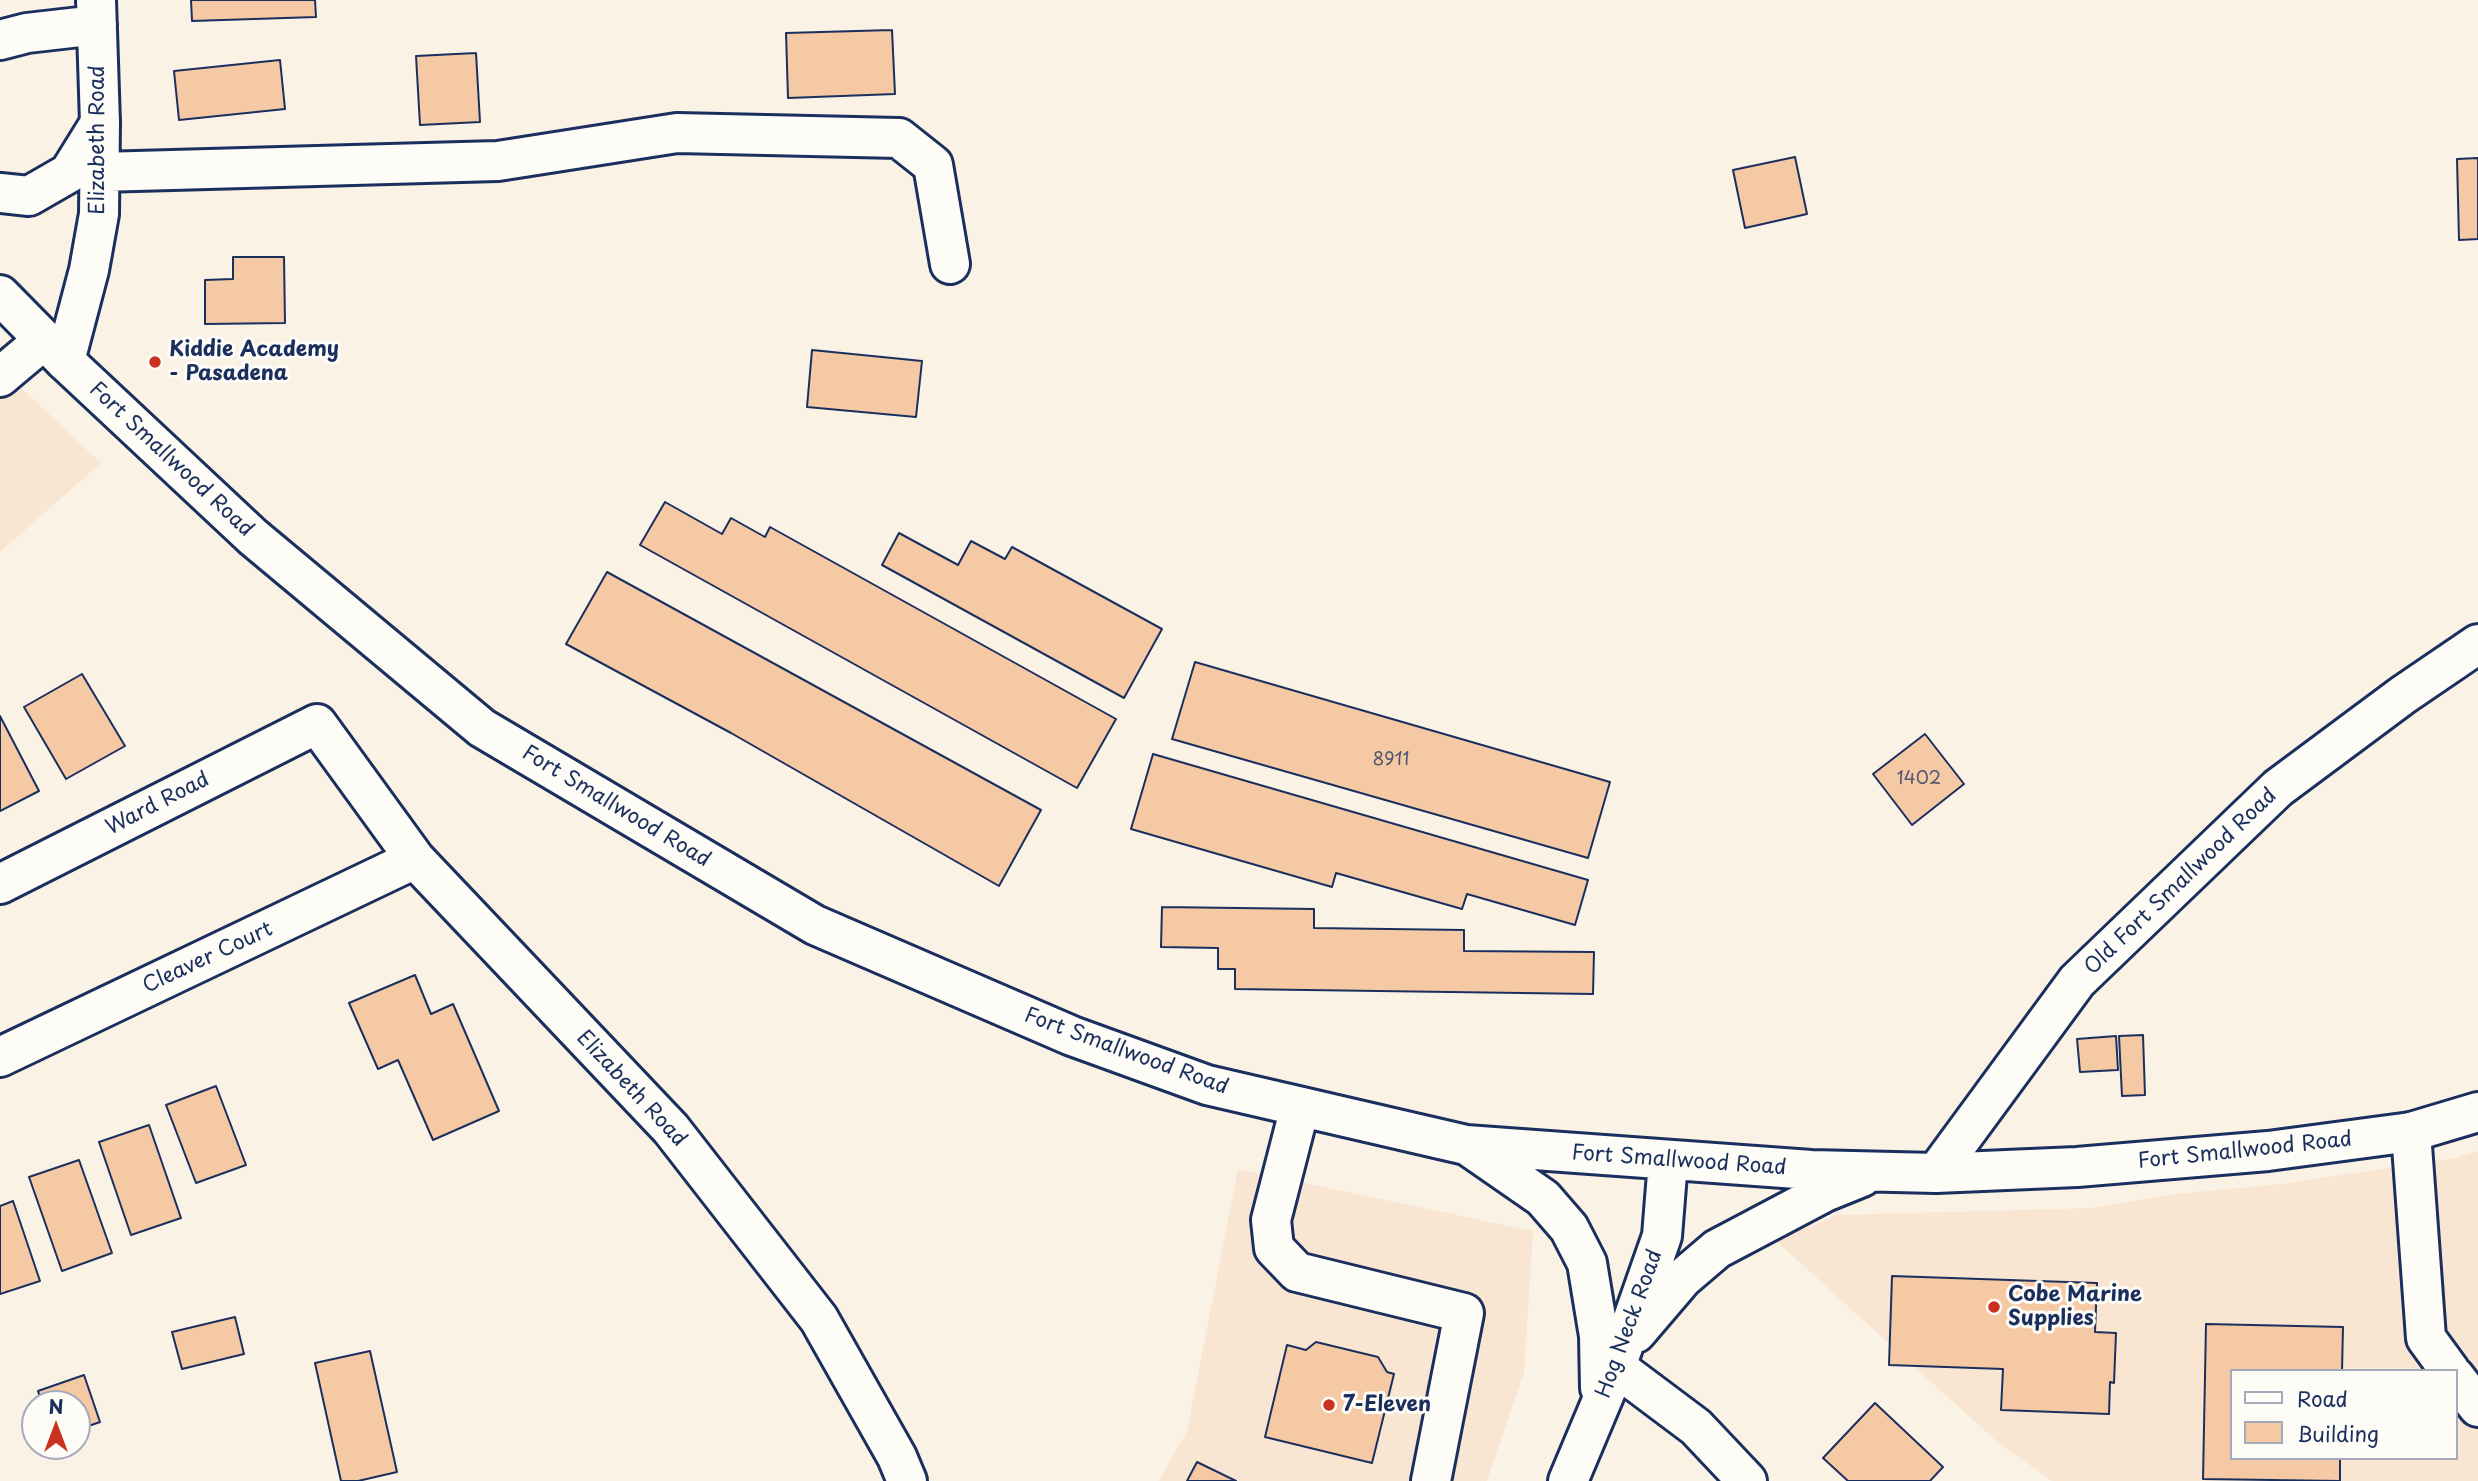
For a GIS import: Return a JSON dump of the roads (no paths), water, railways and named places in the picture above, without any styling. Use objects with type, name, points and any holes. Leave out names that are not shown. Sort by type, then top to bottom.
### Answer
[{"type":"main road","points":[[0,40],[97,13]]},
{"type":"main road","name":"Elizabeth Road","points":[[54,351],[89,270],[99,214],[97,13]]},
{"type":"main road","points":[[0,193],[29,196],[69,173],[100,123]]},
{"type":"main road","points":[[100,172],[498,161],[677,133],[900,138],[933,165],[950,264]]},
{"type":"main road","name":"Fort Smallwood Road","points":[[0,295],[54,351],[253,537],[482,728],[815,925],[1072,1036],[1207,1085],[1466,1145],[1875,1172],[1936,1173],[2077,1167],[2268,1151],[2411,1132],[2478,1112]]},
{"type":"main road","points":[[0,377],[54,351]]},
{"type":"main road","name":"Old Fort Smallwood Road","points":[[1936,1173],[2077,981],[2278,788],[2403,695],[2478,644]]},
{"type":"main road","name":"Elizabeth Road","points":[[317,724],[415,859],[679,1139],[819,1319],[897,1457],[907,1481]]},
{"type":"main road","name":"Ward Road","points":[[0,884],[317,724]]},
{"type":"main road","name":"Cleaver Court","points":[[0,1057],[415,859]]},
{"type":"main road","points":[[1300,1107],[1271,1220],[1274,1248],[1297,1272],[1464,1313],[1431,1481]]},
{"type":"main road","points":[[2411,1132],[2426,1338],[2449,1369]]},
{"type":"main road","points":[[1466,1145],[1543,1198],[1569,1228],[1587,1263],[1599,1336],[1600,1405]]},
{"type":"main road","name":"Hog Neck Road","points":[[1568,1481],[1620,1357],[1662,1236],[1668,1160]]},
{"type":"main road","points":[[1747,1481],[1696,1427],[1620,1357],[1683,1278],[1717,1250],[1825,1192],[1875,1172]]},
{"type":"main road","points":[[2457,1380],[2478,1407]]},
{"type":"place","name":"Kiddie Academy - Pasadena","points":[[155,362]]},
{"type":"place","name":"Cobe Marine Supplies","points":[[1994,1307]]},
{"type":"place","name":"7-Eleven","points":[[1329,1405]]}]
